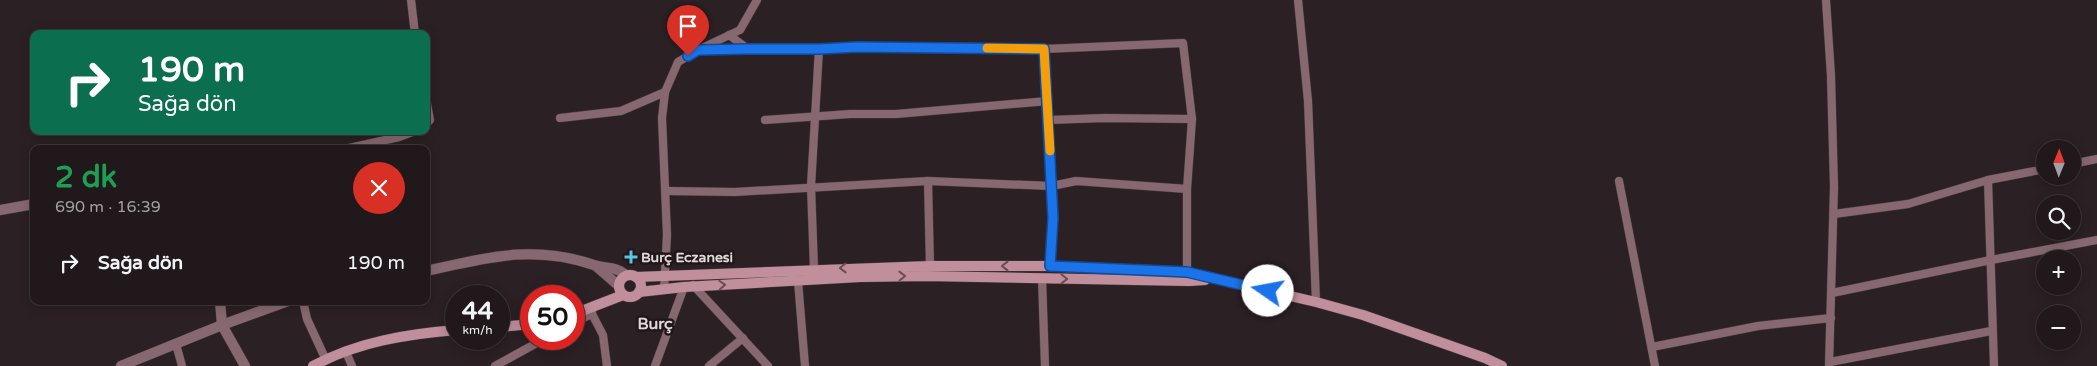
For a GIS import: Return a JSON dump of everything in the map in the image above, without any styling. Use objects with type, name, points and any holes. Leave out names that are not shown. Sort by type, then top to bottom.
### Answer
[{"type":"main road","points":[[621,290],[621,279],[631,276],[814,269],[930,266],[1050,266],[1187,272],[1316,302],[1413,332],[1502,366]]},
{"type":"main road","points":[[1030,266],[1030,278]]},
{"type":"main road","points":[[631,276],[641,286],[639,292]]},
{"type":"main road","points":[[621,290],[630,297],[639,292],[684,287],[798,280],[926,276],[1189,281],[1211,279]]},
{"type":"main road","points":[[585,312],[592,311],[621,290]]},
{"type":"main road","points":[[313,366],[378,341],[413,334],[445,331]]},
{"type":"street","points":[[411,0],[415,30]]},
{"type":"street","points":[[664,290],[667,234],[662,118],[665,92],[678,62],[740,30],[757,0]]},
{"type":"street","points":[[1298,0],[1308,101],[1316,302]]},
{"type":"street","points":[[1826,0],[1831,76],[1834,214],[1829,364],[1992,331]]},
{"type":"street","points":[[729,35],[748,49]]},
{"type":"street","points":[[698,50],[857,47],[1044,49],[1183,44],[1192,119],[1187,189],[1187,272]]},
{"type":"street","points":[[814,269],[812,186],[819,49]]},
{"type":"street","points":[[1044,49],[1053,218],[1050,266]]},
{"type":"street","points":[[560,118],[621,111],[665,92]]},
{"type":"street","points":[[765,120],[850,114],[896,114],[1048,101]]},
{"type":"street","points":[[1048,120],[1105,118],[1192,119]]},
{"type":"street","points":[[363,145],[404,135]]},
{"type":"street","points":[[2081,162],[2097,159]]},
{"type":"street","points":[[1834,214],[1908,204],[1988,180],[2036,171]]},
{"type":"street","points":[[666,191],[736,192],[812,186],[928,181],[1052,186],[1076,180],[1187,189]]},
{"type":"street","points":[[1988,180],[1994,366]]},
{"type":"street","points":[[928,181],[930,266]]},
{"type":"street","points":[[1619,181],[1655,366]]},
{"type":"street","points":[[0,210],[30,205]]},
{"type":"street","points":[[1832,293],[2097,240]]},
{"type":"street","points":[[430,270],[498,255],[524,253],[560,255],[596,266],[616,268],[631,276]]},
{"type":"street","points":[[596,266],[621,290]]},
{"type":"street","points":[[684,275],[768,366]]},
{"type":"street","points":[[1042,278],[1045,366]]},
{"type":"street","points":[[798,280],[805,366]]},
{"type":"street","points":[[655,366],[684,287]]},
{"type":"street","points":[[220,305],[222,325],[245,366]]},
{"type":"street","points":[[121,366],[277,305]]},
{"type":"street","points":[[304,305],[307,319],[326,360]]},
{"type":"street","points":[[585,315],[592,311],[603,335],[608,366]]},
{"type":"street","points":[[1652,346],[1758,326],[1831,318]]},
{"type":"street","points":[[709,366],[742,338]]},
{"type":"street","points":[[176,344],[182,366]]},
{"type":"street","points":[[495,366],[524,350]]},
{"type":"street","points":[[346,352],[352,366]]},
{"type":"slow traffic","points":[[987,48],[1044,49],[1050,151]]},
{"type":"place","name":"Burç Eczanesi","points":[[631,257]]},
{"type":"district","name":"Burç","points":[[655,324]]},
{"type":"route","points":[[688,56],[698,50],[748,49],[857,47],[1044,49],[1053,218],[1050,266],[1187,272],[1268,291]]}]
